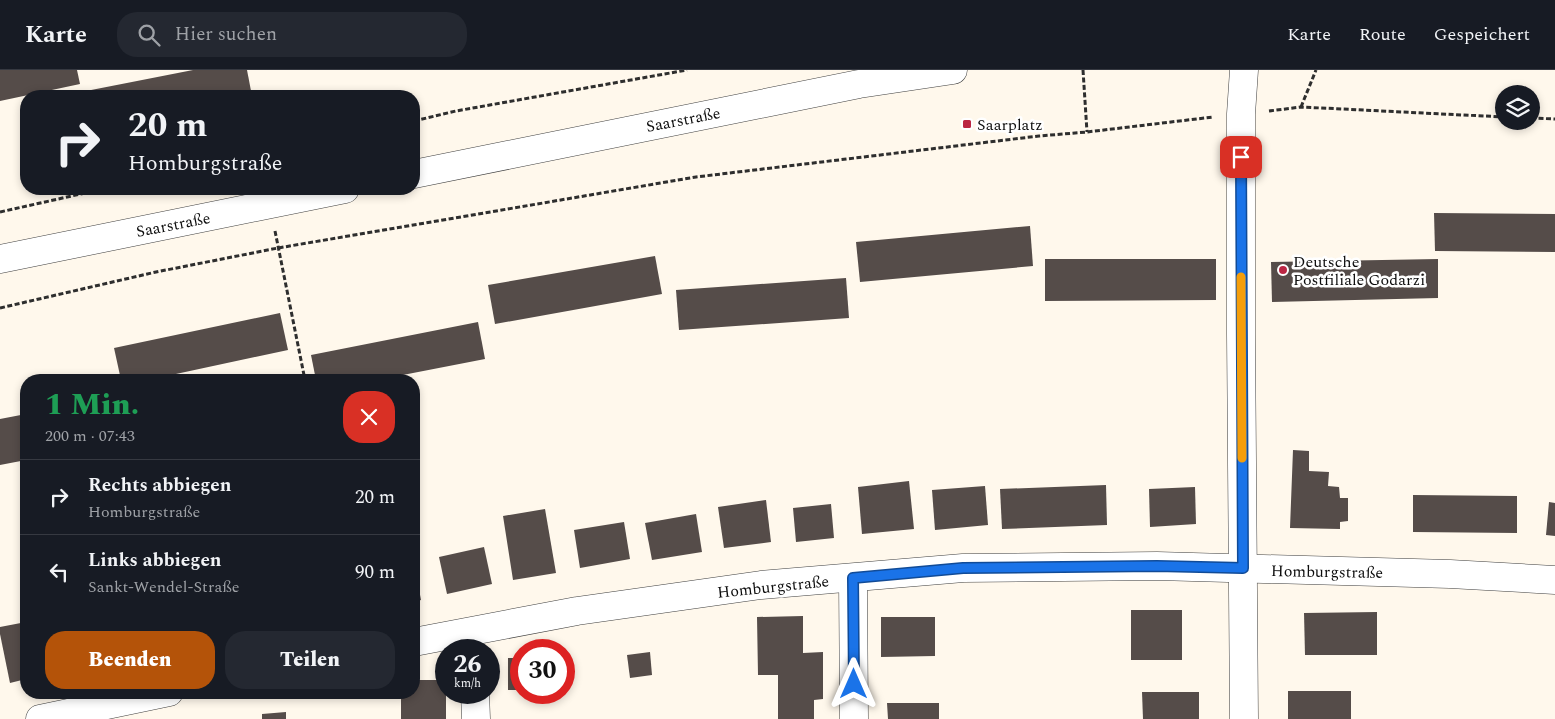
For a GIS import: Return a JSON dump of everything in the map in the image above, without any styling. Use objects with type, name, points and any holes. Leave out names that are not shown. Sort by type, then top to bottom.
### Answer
[{"type":"street","name":"Saarstraße","points":[[420,173],[859,84],[953,70]]},
{"type":"street","points":[[1244,70],[1241,114],[1244,719]]},
{"type":"street","name":"Saarstraße","points":[[0,259],[315,195]]},
{"type":"street","name":"Homburgstraße","points":[[479,639],[586,609],[761,585],[963,568],[1157,566],[1450,574],[1555,580]]},
{"type":"street","points":[[853,578],[854,719]]},
{"type":"street","name":"Homburgstraße","points":[[420,642],[435,641]]},
{"type":"street","points":[[40,719],[98,713],[145,699]]},
{"type":"street","points":[[475,704],[476,719]]},
{"type":"path","points":[[420,119],[687,70]]},
{"type":"path","points":[[1083,70],[1087,132]]},
{"type":"path","points":[[1301,107],[1316,70]]},
{"type":"path","points":[[0,308],[156,272],[278,248],[696,177],[1301,107],[1495,117]]},
{"type":"path","points":[[1540,118],[1555,119]]},
{"type":"path","points":[[0,212],[77,195]]},
{"type":"path","points":[[278,248],[304,374]]},
{"type":"building","points":[[0,70],[77,70],[80,84],[52,90],[20,90],[20,97],[0,101]]},
{"type":"building","points":[[193,70],[247,70],[251,90],[91,90]]},
{"type":"building","points":[[1434,213],[1555,214],[1555,252],[1435,251]]},
{"type":"building","points":[[1030,226],[1033,266],[860,282],[856,242]]},
{"type":"building","points":[[655,256],[662,294],[495,324],[488,285]]},
{"type":"building","points":[[1045,259],[1216,259],[1216,300],[1045,301]]},
{"type":"building","points":[[1438,259],[1438,298],[1272,302],[1271,262]]},
{"type":"building","points":[[846,278],[849,318],[679,330],[676,290]]},
{"type":"building","points":[[280,313],[288,350],[176,374],[120,374],[114,348]]},
{"type":"building","points":[[478,322],[485,359],[408,374],[315,374],[311,355]]},
{"type":"building","points":[[20,415],[20,461],[0,465],[0,419]]},
{"type":"building","points":[[1293,450],[1309,451],[1309,471],[1329,472],[1328,486],[1339,487],[1340,498],[1348,498],[1348,521],[1340,522],[1340,529],[1290,528]]},
{"type":"building","points":[[909,481],[914,529],[862,534],[858,487]]},
{"type":"building","points":[[1106,485],[1107,525],[1002,529],[1000,489]]},
{"type":"building","points":[[985,486],[988,525],[935,530],[932,490]]},
{"type":"building","points":[[1195,487],[1196,524],[1150,527],[1149,489]]},
{"type":"building","points":[[1413,495],[1517,496],[1517,533],[1413,532]]},
{"type":"building","points":[[766,500],[771,542],[724,548],[718,507]]},
{"type":"building","points":[[1549,502],[1555,503],[1555,536],[1546,535]]},
{"type":"building","points":[[831,504],[834,538],[796,542],[793,508]]},
{"type":"building","points":[[545,509],[556,573],[513,580],[503,516]]},
{"type":"building","points":[[696,514],[702,552],[652,560],[645,523]]},
{"type":"building","points":[[624,522],[630,559],[580,568],[574,530]]},
{"type":"building","points":[[484,547],[492,584],[447,594],[439,557]]},
{"type":"building","points":[[1131,610],[1182,610],[1182,660],[1131,660]]},
{"type":"building","points":[[1377,612],[1377,655],[1305,655],[1304,613]]},
{"type":"building","points":[[803,616],[803,653],[823,652],[823,699],[814,700],[814,719],[778,719],[778,675],[758,675],[757,617]]},
{"type":"building","points":[[881,617],[935,617],[935,656],[881,657]]},
{"type":"building","points":[[20,623],[20,680],[10,683],[0,627]]},
{"type":"building","points":[[650,652],[652,675],[630,678],[627,655]]},
{"type":"building","points":[[508,658],[510,658],[510,690],[508,690]]},
{"type":"building","points":[[420,680],[435,680],[435,704],[446,704],[446,719],[401,719],[401,699],[420,699]]},
{"type":"building","points":[[1288,691],[1351,691],[1351,719],[1288,719]]},
{"type":"building","points":[[1142,692],[1199,692],[1199,719],[1143,719]]},
{"type":"building","points":[[887,703],[939,703],[939,719],[888,719]]},
{"type":"building","points":[[286,712],[286,719],[262,719],[262,714]]},
{"type":"slow traffic","points":[[1241,277],[1242,458]]},
{"type":"place","name":"Saarplatz","points":[[967,124]]},
{"type":"place","name":"Deutsche Postfiliale Godarzi","points":[[1283,270]]},
{"type":"route","points":[[854,684],[853,578],[963,568],[1157,566],[1243,568],[1241,157]]}]
